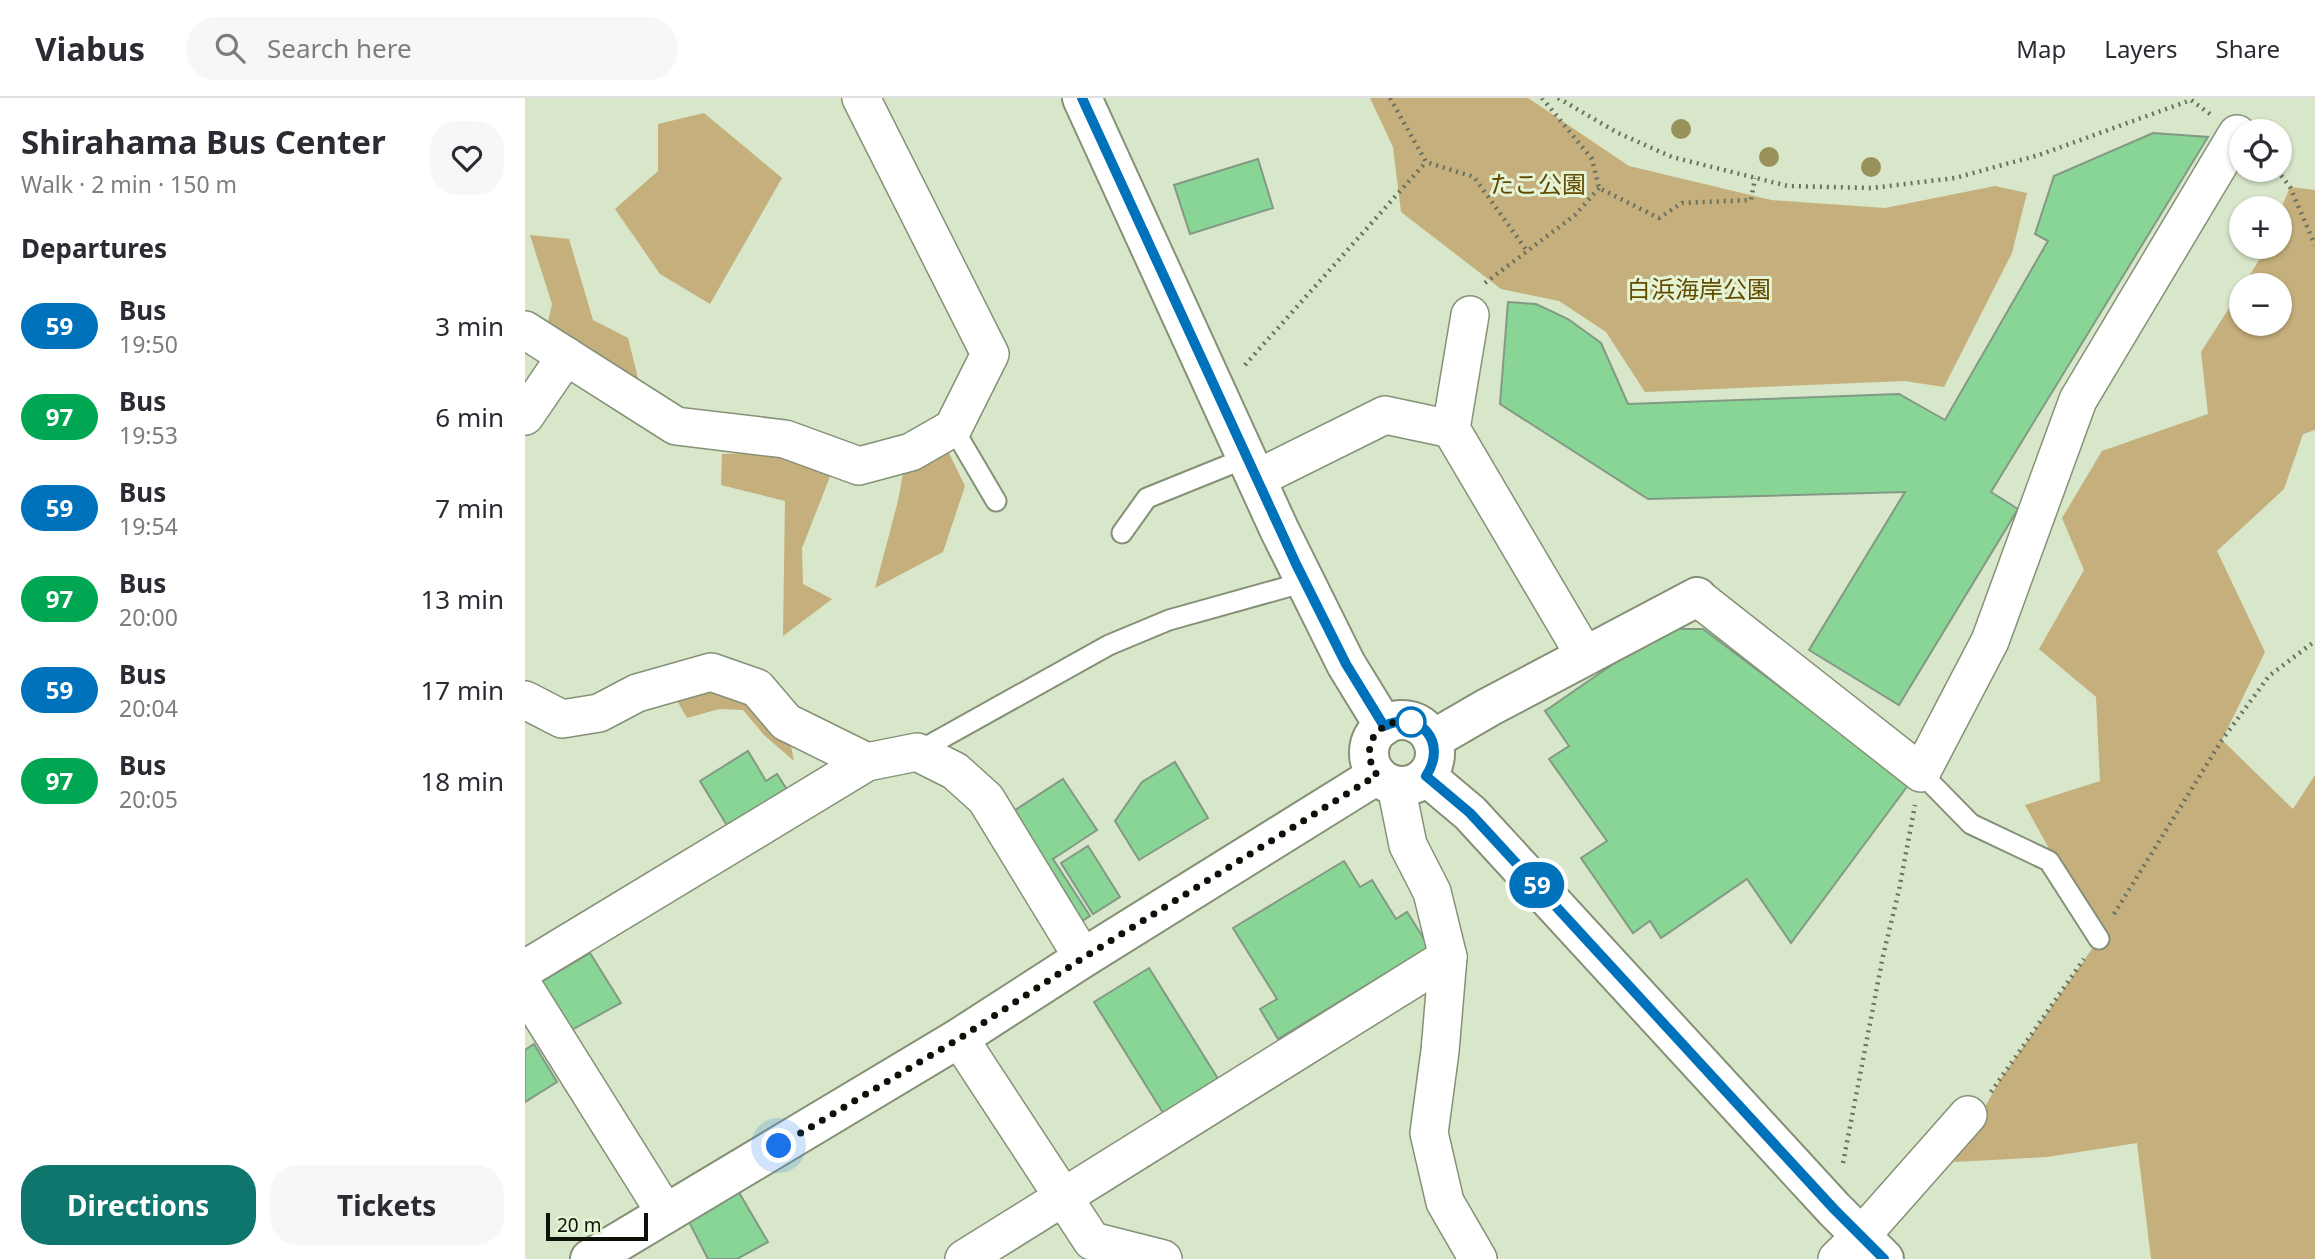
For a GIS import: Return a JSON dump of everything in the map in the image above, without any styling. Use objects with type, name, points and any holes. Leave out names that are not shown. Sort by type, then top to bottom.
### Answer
[{"type":"main road","points":[[1082,98],[1305,582],[1346,664],[1384,726]]},
{"type":"main road","points":[[593,1258],[960,1038],[1083,958],[1408,769],[1585,656],[1697,597]]},
{"type":"main road","points":[[1408,769],[1427,732],[1411,722],[1402,721],[1384,726],[1377,732],[1369,749],[1372,768],[1408,769],[1470,813],[1834,1209],[1861,1251]]},
{"type":"street","points":[[525,330],[676,426],[785,439],[859,466],[912,453],[953,428],[990,354],[861,98]]},
{"type":"street","points":[[1697,597],[1921,773],[1990,641],[2078,400],[2229,147]]},
{"type":"street","points":[[1470,315],[1451,429],[1585,656]]},
{"type":"street","points":[[525,355],[566,356]]},
{"type":"street","points":[[525,416],[566,356]]},
{"type":"street","points":[[1251,469],[1385,415],[1451,429]]},
{"type":"street","points":[[525,700],[562,719],[599,713],[637,693],[711,672],[757,688],[786,722],[867,762]]},
{"type":"street","points":[[525,969],[867,762],[917,752],[954,771],[986,799],[1083,958]]},
{"type":"street","points":[[1408,769],[1408,845],[1432,892],[1448,957],[1440,1051],[1429,1133],[1445,1202],[1478,1259]]},
{"type":"street","points":[[964,1259],[1448,957]]},
{"type":"street","points":[[525,989],[666,1213]]},
{"type":"street","points":[[960,1038],[1092,1241],[1163,1259]]},
{"type":"street","points":[[1861,1251],[1968,1115]]},
{"type":"lane","points":[[953,428],[996,501]]},
{"type":"lane","points":[[1122,533],[1147,498],[1251,469]]},
{"type":"lane","points":[[917,752],[1109,645],[1169,620],[1305,582]]},
{"type":"lane","points":[[1921,773],[1971,824],[2049,862],[2099,939]]},
{"type":"path","points":[[1390,98],[1426,162],[1474,177],[1527,251]]},
{"type":"path","points":[[1542,98],[1592,159],[1599,188],[1659,218],[1682,203],[1751,200],[1755,178]]},
{"type":"path","points":[[1558,98],[1618,133],[1672,157],[1789,186],[1872,188],[1955,178],[2039,155],[2192,99],[2229,128]]},
{"type":"path","points":[[1217,393],[1242,369],[1426,162]]},
{"type":"path","points":[[2286,182],[2315,245]]},
{"type":"path","points":[[1470,315],[1487,280],[1575,215],[1599,188]]},
{"type":"path","points":[[2222,740],[2269,676],[2315,641]]},
{"type":"path","points":[[1834,1209],[1921,773]]},
{"type":"green space","name":"白浜海岸公園","points":[[1370,98],[1528,98],[1629,166],[1771,200],[1885,208],[1995,186],[2027,193],[2012,253],[1944,387],[1905,381],[1645,392],[1606,332],[1559,301],[1501,289],[1401,212],[1393,147]]},
{"type":"green space","points":[[704,113],[782,178],[710,304],[660,274],[615,209],[658,171],[658,124]]},
{"type":"green space","points":[[2290,187],[2315,190],[2315,430],[2303,434],[2284,489],[2217,551],[2265,652],[2222,740],[2293,809],[2315,775],[2315,1259],[2151,1259],[2137,1143],[2047,1157],[1954,1162],[2000,1080],[2099,939],[2025,805],[2100,781],[2096,697],[2039,649],[2084,570],[2062,518],[2102,451],[2208,414],[2201,352],[2229,308],[2229,336],[2292,336],[2292,273],[2251,273],[2259,259],[2292,259],[2292,196],[2286,196]]},
{"type":"green space","points":[[530,235],[569,239],[593,320],[628,338],[643,398],[548,322],[552,304]]},
{"type":"green space","points":[[947,449],[965,486],[943,552],[875,588],[904,468]]},
{"type":"green space","points":[[782,452],[831,474],[802,548],[803,584],[832,599],[783,636],[785,501],[721,485],[722,454]]},
{"type":"green space","points":[[711,672],[786,722],[794,761],[764,735],[743,710],[719,709],[687,718],[671,690]]},
{"type":"building","points":[[2153,133],[2208,137],[1991,492],[2018,509],[1899,705],[1809,650],[1905,492],[1648,499],[1500,404],[1508,302],[1536,304],[1568,319],[1601,343],[1628,404],[1899,394],[1945,420],[2048,241],[2035,234],[2054,176]]},
{"type":"building","points":[[1258,159],[1273,208],[1190,234],[1174,185]]},
{"type":"building","points":[[1664,629],[1703,629],[1909,784],[1791,943],[1747,879],[1661,938],[1650,921],[1633,933],[1581,858],[1607,841],[1549,759],[1569,746],[1545,711]]},
{"type":"building","points":[[748,751],[766,781],[777,774],[791,796],[731,832],[700,781]]},
{"type":"building","points":[[1175,762],[1208,818],[1139,860],[1115,821],[1142,782]]},
{"type":"building","points":[[1063,779],[1097,830],[1053,859],[1090,916],[1076,925],[1006,816]]},
{"type":"building","points":[[1088,846],[1120,897],[1093,914],[1061,863]]},
{"type":"building","points":[[1344,861],[1360,887],[1372,880],[1396,919],[1407,912],[1429,947],[1278,1039],[1260,1009],[1277,999],[1233,928]]},
{"type":"building","points":[[590,953],[621,1003],[568,1032],[538,984]]},
{"type":"building","points":[[1149,968],[1220,1082],[1165,1116],[1094,1002]]},
{"type":"building","points":[[534,1044],[557,1082],[525,1102],[525,1050]]},
{"type":"building","points":[[737,1189],[768,1242],[737,1259],[708,1259],[687,1218]]},
{"type":"bus line","name":"59","points":[[1082,98],[1296,564],[1346,664],[1384,726],[1392,722],[1411,722],[1427,732],[1432,740],[1434,759],[1426,776],[1470,813],[1834,1209],[1884,1259]]},
{"type":"route","points":[[779,1146],[960,1038],[1377,775],[1369,758],[1369,749],[1377,732],[1392,722],[1411,722]]},
{"type":"park label","name":"たこ公園","points":[[1538,183]]}]
